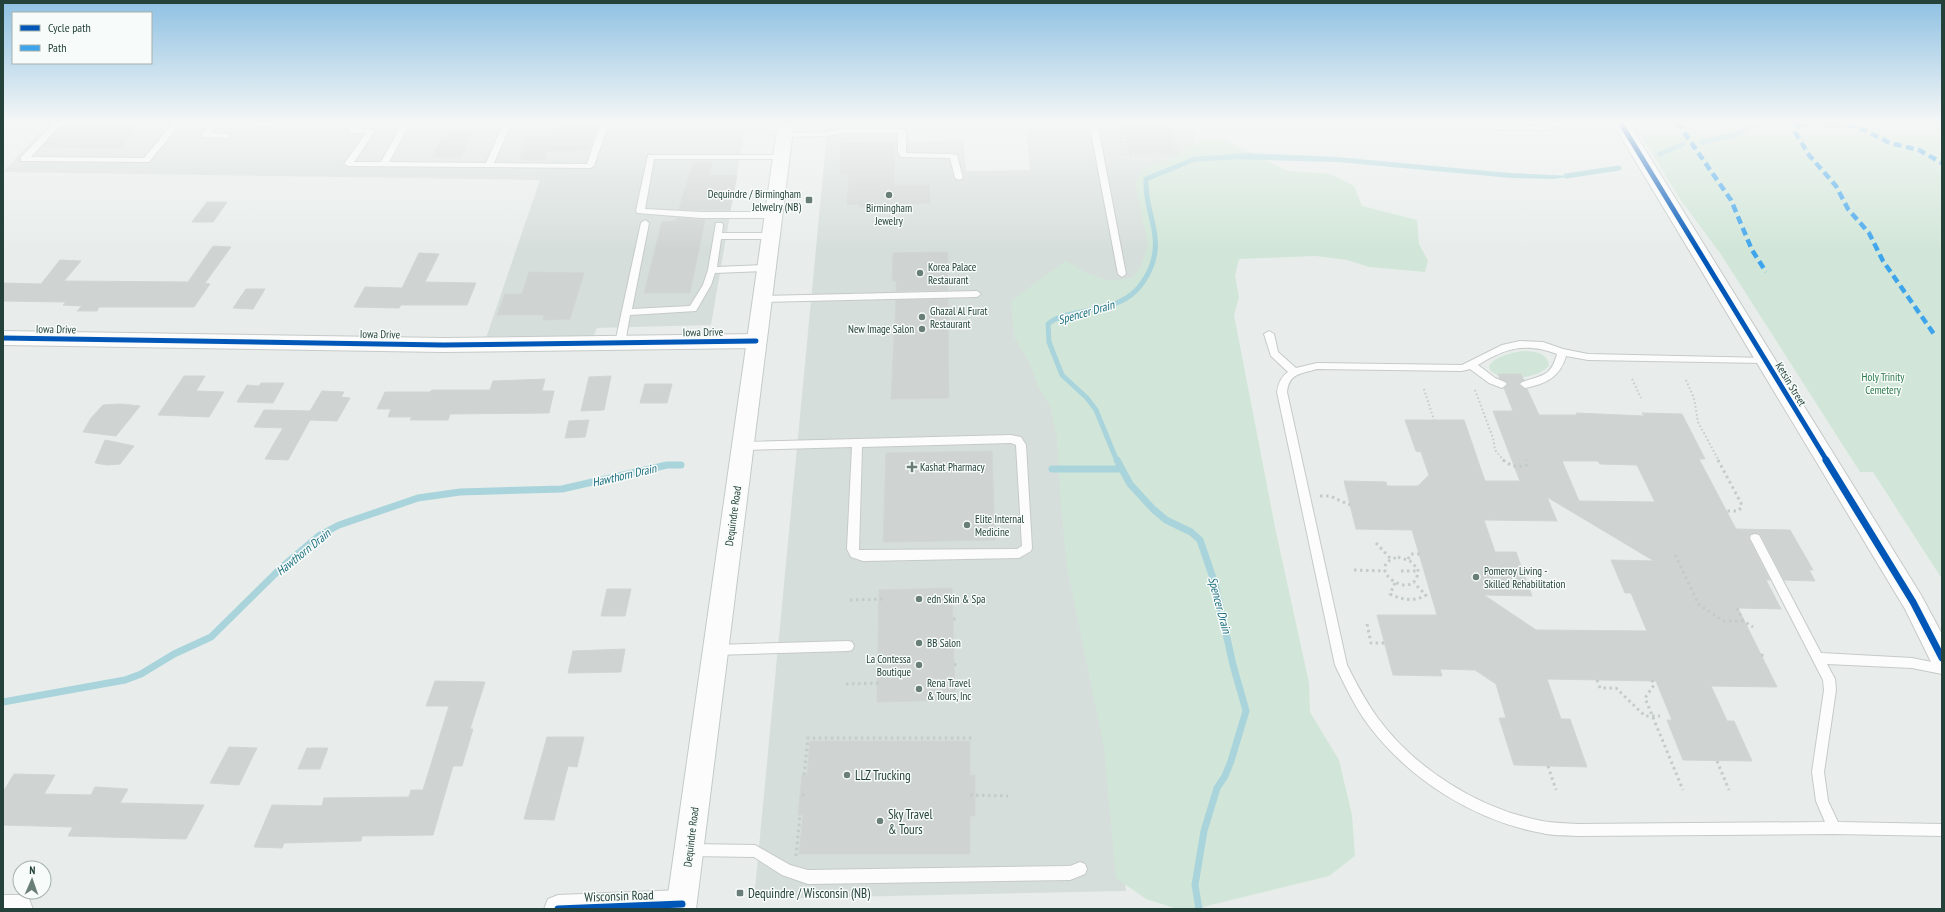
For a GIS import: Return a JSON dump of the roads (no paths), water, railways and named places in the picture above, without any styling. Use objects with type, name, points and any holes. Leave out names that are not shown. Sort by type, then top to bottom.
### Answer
[{"type":"main road","name":"Dequindre Road","points":[[681,906],[780,165]]},
{"type":"street","name":"Ketsin Street","points":[[1646,165],[1913,602],[1942,658]]},
{"type":"street","name":"Iowa Drive","points":[[3,338],[443,345],[756,342]]},
{"type":"street","name":"Wisconsin Road","points":[[558,909],[681,906]]},
{"type":"street","points":[[3,909],[20,909]]},
{"type":"lane","points":[[368,165],[590,166],[590,165]]},
{"type":"lane","points":[[649,165],[640,211],[701,215],[772,226]]},
{"type":"lane","points":[[956,165],[959,178]]},
{"type":"lane","points":[[1101,165],[1122,274]]},
{"type":"lane","points":[[620,343],[644,223]]},
{"type":"lane","points":[[626,312],[693,309],[707,285],[712,270],[719,225]]},
{"type":"lane","points":[[717,236],[772,226]]},
{"type":"lane","points":[[712,270],[766,268]]},
{"type":"lane","points":[[762,299],[977,294]]},
{"type":"lane","points":[[1269,334],[1274,354],[1294,372]]},
{"type":"lane","points":[[1764,360],[1588,357],[1562,352],[1543,345],[1520,344],[1505,347],[1482,358],[1471,366],[1462,368],[1317,366],[1294,372],[1285,380],[1282,392],[1341,665],[1347,681],[1388,739],[1417,766],[1450,791],[1491,811],[1542,827],[1578,830],[1834,828],[1942,830]]},
{"type":"lane","points":[[1525,384],[1544,378],[1557,370],[1562,352]]},
{"type":"lane","points":[[1471,366],[1492,381],[1502,384]]},
{"type":"lane","points":[[742,446],[857,443],[1011,439],[1018,440],[1021,445],[1027,548],[1019,553],[863,556],[856,554],[852,549],[857,443]]},
{"type":"lane","points":[[1755,538],[1829,679],[1830,690],[1818,772],[1822,801],[1834,828]]},
{"type":"lane","points":[[715,650],[848,646]]},
{"type":"lane","points":[[1819,658],[1912,663],[1942,669]]},
{"type":"lane","points":[[689,850],[755,851],[788,870],[808,877],[1070,873],[1080,869]]},
{"type":"water","points":[[1366,165],[1418,165],[1509,173],[1572,176],[1554,179],[1511,178]]},
{"type":"waterway","name":"Spencer Drain","points":[[1117,461],[1096,410],[1087,398],[1062,375],[1049,342],[1048,324],[1054,319],[1078,312],[1109,306],[1119,302],[1136,291],[1149,271],[1154,255],[1155,233],[1147,197],[1146,179],[1181,165]]},
{"type":"waterway","name":"Spencer Drain","points":[[1566,176],[1619,168]]},
{"type":"waterway","name":"Spencer Drain","points":[[1117,460],[1130,484],[1153,509],[1166,520],[1191,532],[1200,540],[1215,584],[1233,665],[1246,711],[1231,761],[1225,776],[1217,788],[1204,831],[1195,885],[1199,909]]},
{"type":"waterway","name":"Hawthorn Drain","points":[[3,702],[125,680],[141,674],[174,654],[211,637],[282,567],[320,535],[339,525],[418,498],[460,492],[562,489],[667,465],[681,465]]},
{"type":"waterway","name":"Hawthorn Drain","points":[[1052,469],[1120,469]]},
{"type":"place","name":"Birmingham Jewelry","points":[[889,195]]},
{"type":"place","name":"Dequindre / Birmingham Jelwelry (NB)","points":[[809,200]]},
{"type":"place","name":"Korea Palace Restaurant","points":[[920,273]]},
{"type":"place","name":"Ghazal Al Furat Restaurant","points":[[922,317]]},
{"type":"place","name":"New Image Salon","points":[[922,329]]},
{"type":"place","name":"Kashat Pharmacy","points":[[912,467]]},
{"type":"place","name":"Elite Internal Medicine","points":[[967,525]]},
{"type":"place","name":"Pomeroy Living - Skilled Rehabilitation","points":[[1476,577]]},
{"type":"place","name":"edn Skin & Spa","points":[[919,599]]},
{"type":"place","name":"BB Salon","points":[[919,643]]},
{"type":"place","name":"La Contessa Boutique","points":[[919,665]]},
{"type":"place","name":"Rena Travel & Tours, Inc","points":[[919,689]]},
{"type":"place","name":"LLZ Trucking","points":[[847,775]]},
{"type":"place","name":"Sky Travel & Tours","points":[[880,821]]},
{"type":"place","name":"Dequindre / Wisconsin (NB)","points":[[740,893]]},
{"type":"park label","name":"Holy Trinity Cemetery","points":[[1883,383]]}]
